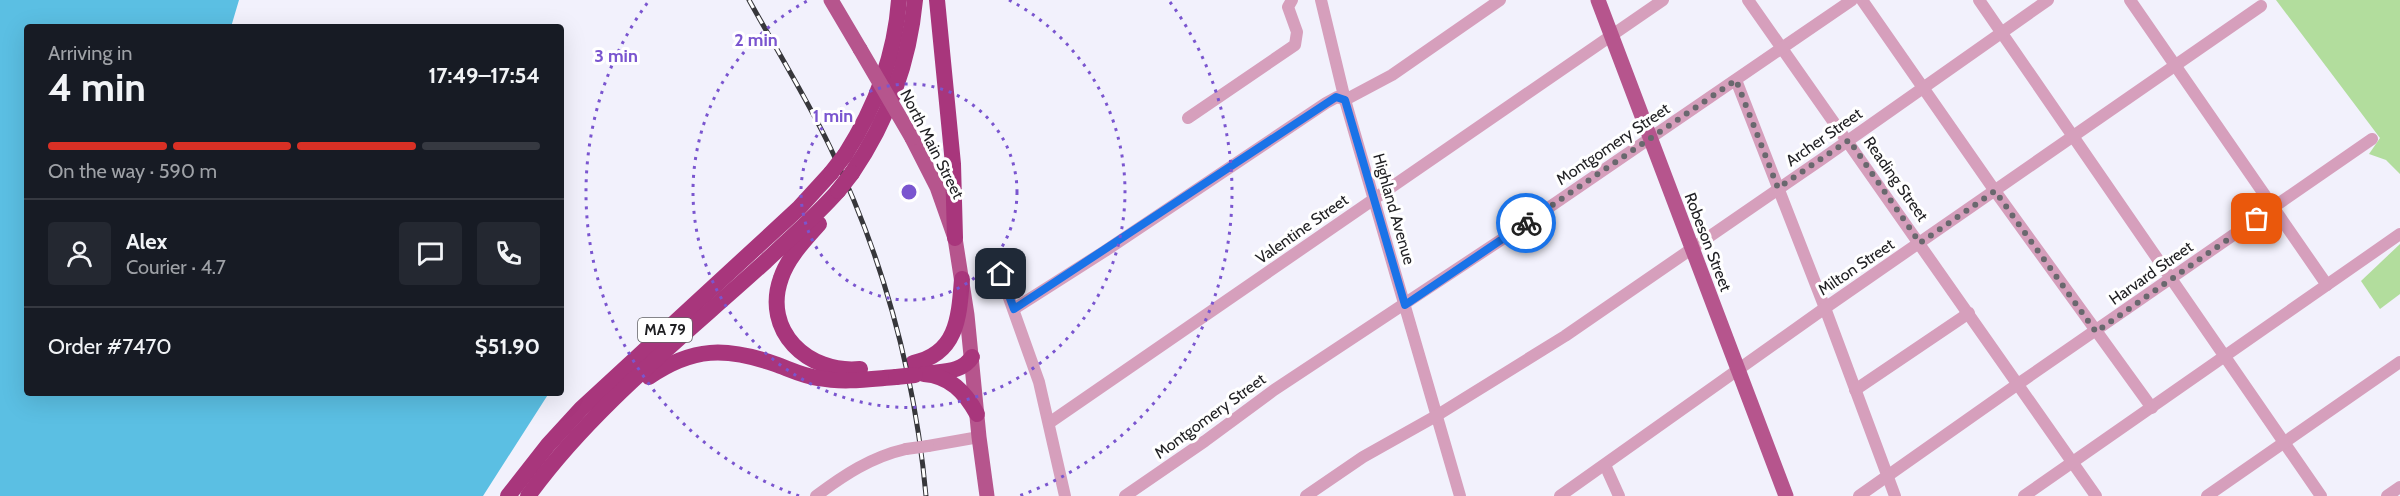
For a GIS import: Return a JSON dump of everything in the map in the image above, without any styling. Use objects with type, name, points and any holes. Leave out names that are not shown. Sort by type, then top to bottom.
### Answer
[{"type":"highway","name":"MA 79","points":[[508,496],[548,445],[581,409],[799,208],[831,173],[845,155],[867,117],[882,79],[894,39],[899,0]]},
{"type":"highway","points":[[915,0],[905,63],[867,160],[796,250],[784,270],[777,290],[780,320],[789,339],[800,352],[824,366],[848,370],[958,369],[972,357]]},
{"type":"highway","points":[[937,0],[952,164],[955,238]]},
{"type":"highway","name":"MA 79","points":[[528,496],[563,452],[596,417],[840,194]]},
{"type":"highway","points":[[917,371],[950,339],[958,315],[962,279]]},
{"type":"highway","points":[[596,417],[662,369],[690,356],[710,352],[741,353],[828,380],[850,381],[895,371]]},
{"type":"highway","points":[[917,371],[952,383],[968,399],[976,414]]},
{"type":"main road","name":"North Main Street","points":[[831,0],[912,138],[937,187],[955,238],[972,357],[976,414],[987,496]]},
{"type":"main road","name":"Robeson Street","points":[[1598,0],[1786,496]]},
{"type":"street","points":[[1188,118],[1295,45],[1297,32],[1288,7],[1292,0]]},
{"type":"street","name":"Highland Avenue","points":[[1322,0],[1345,100],[1460,496]]},
{"type":"street","points":[[1014,309],[1326,103],[1336,97],[1345,100],[1392,75],[1500,0]]},
{"type":"street","name":"Valentine Street","points":[[1049,423],[1663,0]]},
{"type":"street","name":"Reading Street","points":[[1749,0],[2096,496]]},
{"type":"street","name":"Montgomery Street","points":[[1125,496],[1274,390],[1405,305],[1852,0]]},
{"type":"street","points":[[1862,0],[1995,191],[2151,408]]},
{"type":"street","points":[[1979,0],[2321,496]]},
{"type":"street","name":"Archer Street","points":[[1305,496],[1364,456],[1436,416],[1565,336],[2048,0]]},
{"type":"street","points":[[2130,0],[2327,285]]},
{"type":"street","name":"Milton Street","points":[[1560,496],[2261,6]]},
{"type":"street","points":[[1736,80],[1826,308],[1895,496]]},
{"type":"street","name":"Harvard Street","points":[[1859,496],[2372,139]]},
{"type":"street","points":[[2024,496],[2400,234]]},
{"type":"street","points":[[994,255],[1031,356],[1065,496]]},
{"type":"street","points":[[1855,390],[1969,313]]},
{"type":"street","points":[[2207,496],[2400,362]]},
{"type":"street","points":[[816,496],[867,462],[886,454],[979,437]]},
{"type":"street","points":[[1605,465],[1619,496]]},
{"type":"street","points":[[2386,496],[2400,487]]},
{"type":"green space","points":[[2276,0],[2400,0],[2400,174],[2386,160],[2369,154],[2380,138]]},
{"type":"green space","points":[[2400,244],[2400,294],[2380,309],[2361,281]]},
{"type":"water","points":[[0,0],[239,0],[232,24],[24,24],[24,396],[547,396],[483,496],[0,496]]},
{"type":"railway","points":[[749,0],[821,128],[866,231],[894,317],[905,361],[914,406],[926,496]]},
{"type":"way so far","points":[[1526,223],[1736,80],[1778,188],[1849,140],[1920,243],[1995,191],[2096,332],[2257,219]]},
{"type":"route","points":[[1001,274],[1014,309],[1336,97],[1345,100],[1405,305],[1526,223]]}]
